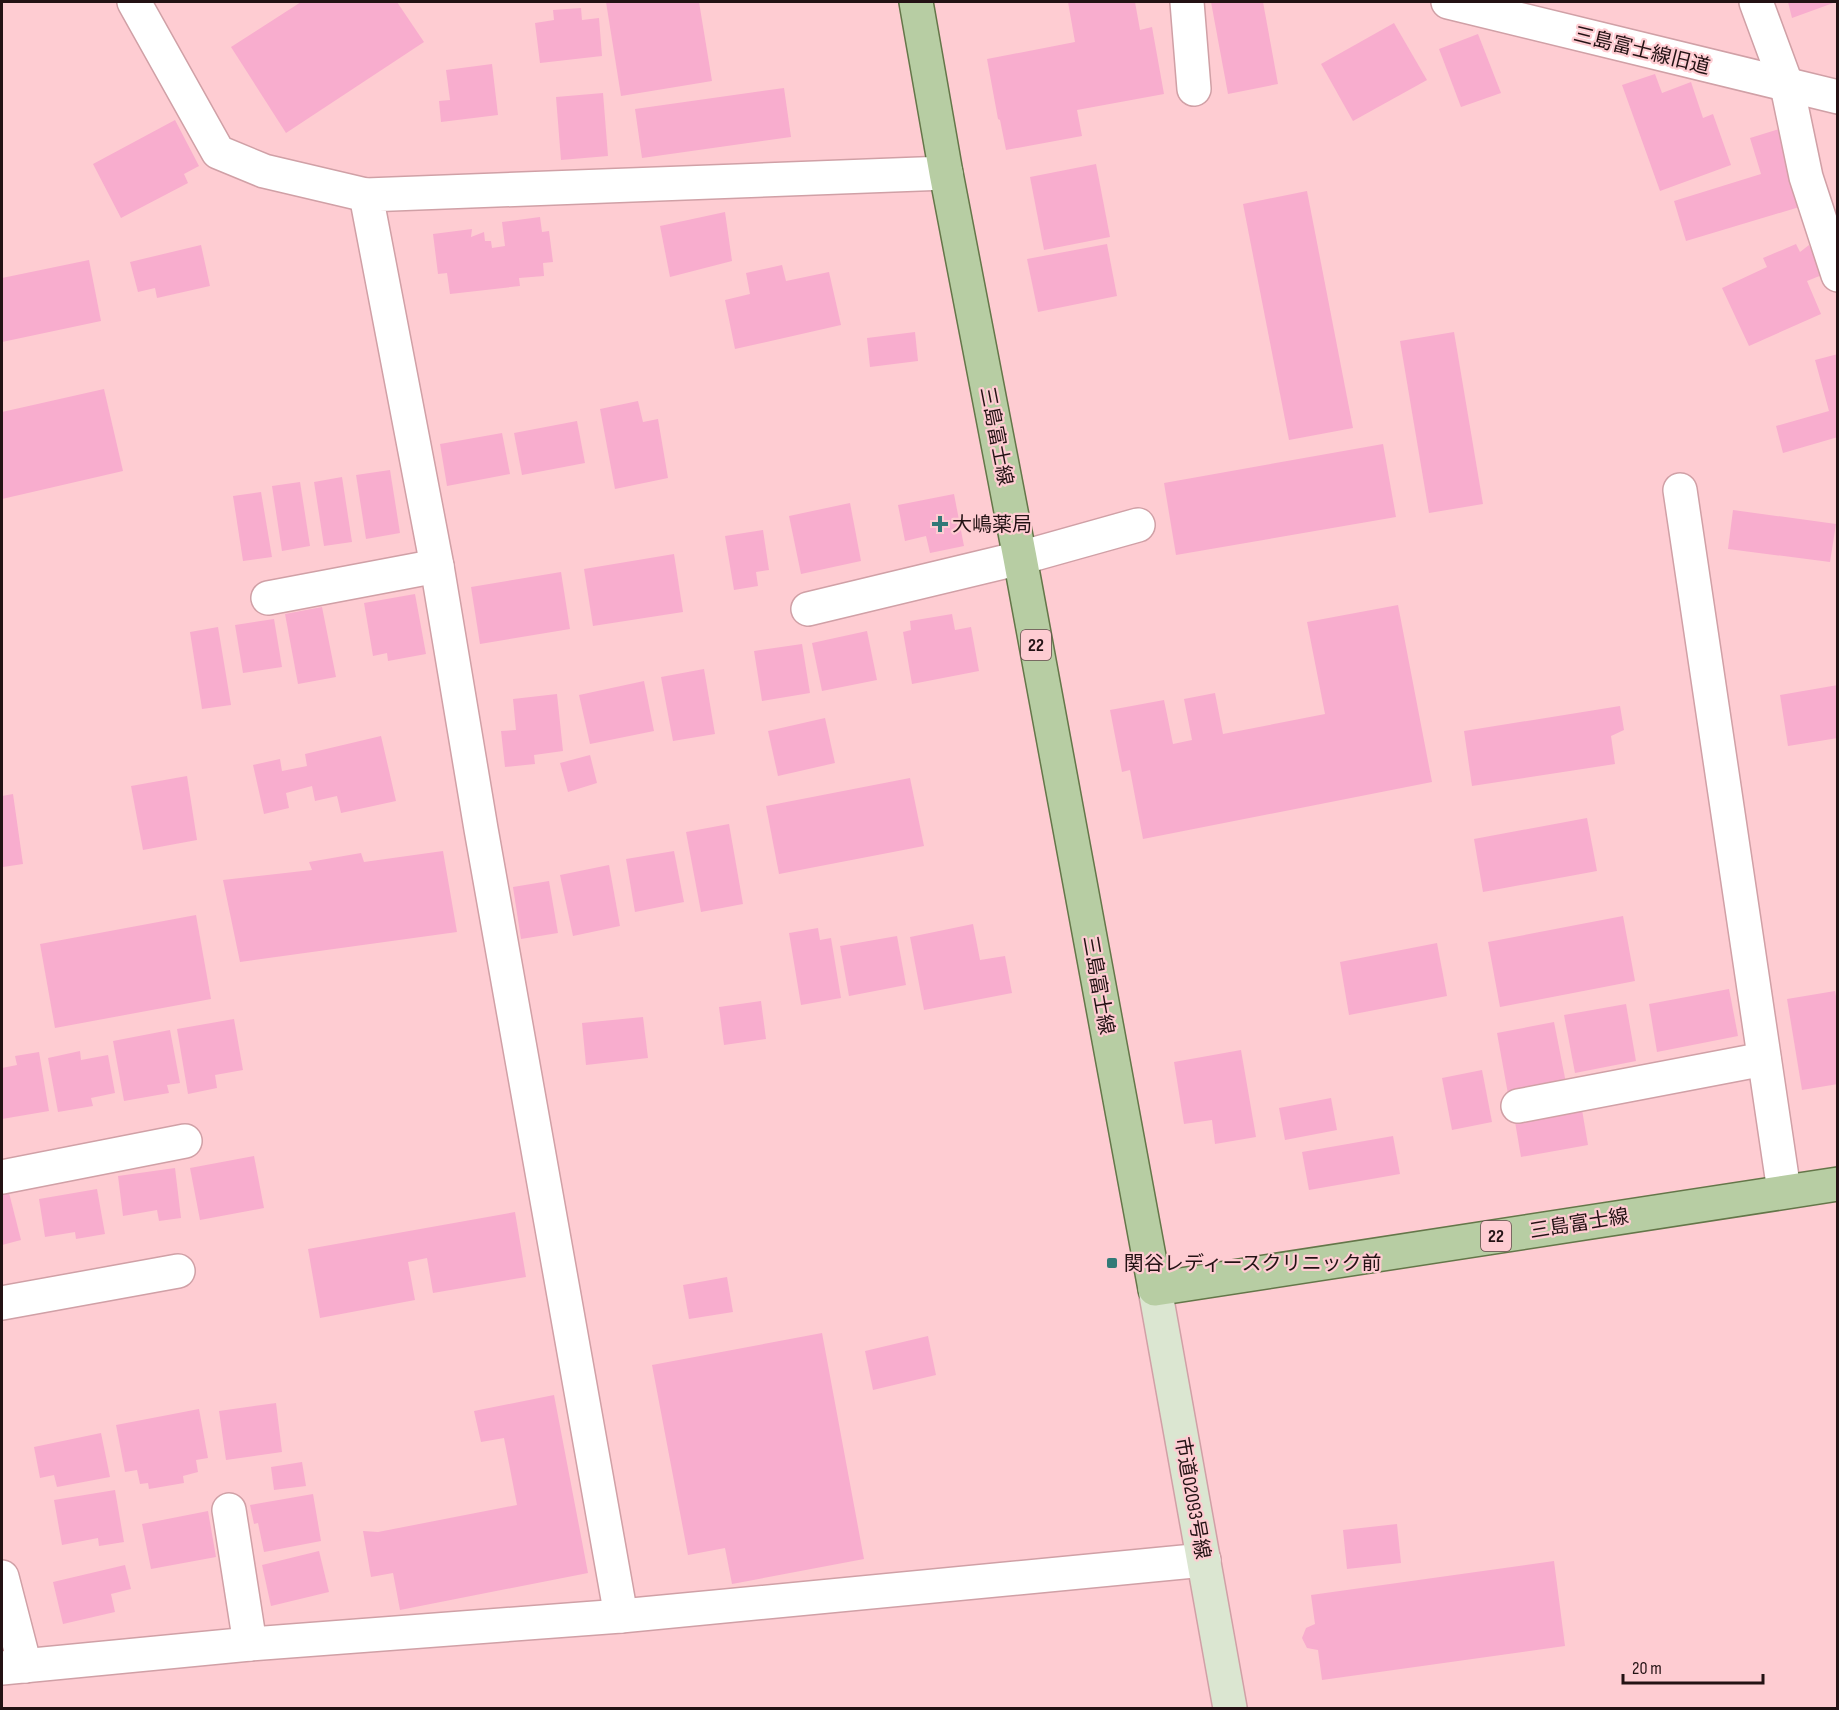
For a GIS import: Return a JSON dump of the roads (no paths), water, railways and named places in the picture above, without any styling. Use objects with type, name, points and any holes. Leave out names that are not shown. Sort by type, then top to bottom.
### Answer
[{"type":"main road","name":"三島富士線","points":[[916,2],[1155,1288],[1838,1184]]},
{"type":"street","points":[[134,2],[218,152],[264,171],[366,195],[946,173]]},
{"type":"street","points":[[1187,2],[1194,89]]},
{"type":"street","name":"三島富士線旧道","points":[[1449,2],[1838,97]]},
{"type":"street","points":[[1756,2],[1787,86],[1806,177],[1838,275]]},
{"type":"street","points":[[366,195],[436,566],[621,1616]]},
{"type":"street","points":[[1680,490],[1784,1191]]},
{"type":"street","points":[[808,609],[1020,558],[1138,525]]},
{"type":"street","points":[[268,598],[436,566]]},
{"type":"street","points":[[1518,1106],[1764,1059]]},
{"type":"street","points":[[2,1177],[185,1140]]},
{"type":"street","points":[[2,1303],[178,1271]]},
{"type":"street","name":"市道02093号線","points":[[1155,1288],[1230,1708]]},
{"type":"street","points":[[230,1510],[250,1644]]},
{"type":"street","points":[[2,1577],[13,1667],[250,1644],[621,1616],[1204,1560]]},
{"type":"place","name":"大嶋薬局","points":[[940,524]]},
{"type":"place","name":"関谷レディースクリニック前","points":[[1112,1263]]}]
